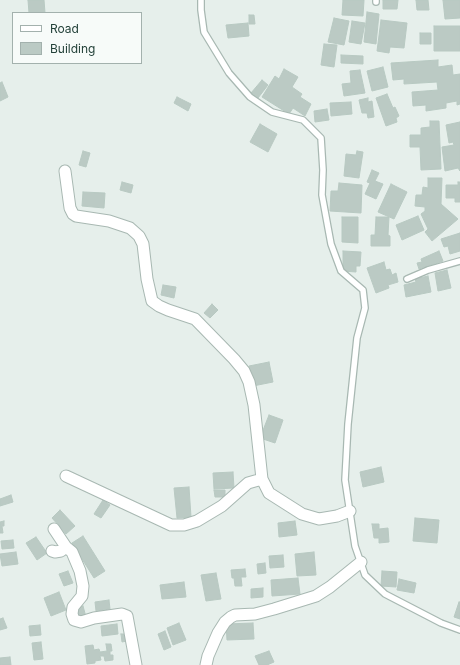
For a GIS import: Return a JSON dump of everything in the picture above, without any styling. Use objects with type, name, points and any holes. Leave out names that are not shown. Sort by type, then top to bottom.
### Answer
[{"type":"street","points":[[65,171],[70,208],[73,214],[76,216],[109,221],[130,228],[139,236],[143,244],[147,279],[152,300],[159,306],[168,310],[195,319],[244,371],[249,382],[254,405],[262,479],[269,493],[302,514],[319,519],[337,516],[350,511]]},
{"type":"street","points":[[66,476],[171,525],[184,525],[197,521],[222,506],[248,483],[262,479]]},
{"type":"street","points":[[54,529],[66,547],[72,552],[80,571],[83,586],[82,596],[73,606],[72,614],[74,620],[80,622],[94,618],[122,614],[127,616],[136,665]]},
{"type":"street","points":[[52,551],[61,551],[66,547]]},
{"type":"street","points":[[206,665],[208,656],[218,633],[230,616],[255,614],[274,610],[316,596],[330,587],[361,562]]},
{"type":"lane","points":[[201,0],[204,32],[229,73],[250,97],[272,112],[303,120],[321,138],[323,170],[322,195],[331,244],[341,271],[363,290],[365,308],[357,338],[348,424],[345,480],[355,546],[365,575],[385,594],[441,623],[460,630]]},
{"type":"lane","points":[[406,279],[428,270],[460,261]]},
{"type":"building","points":[[28,0],[44,0],[45,12],[29,12]]},
{"type":"building","points":[[343,0],[364,0],[363,16],[342,15]]},
{"type":"building","points":[[383,0],[398,0],[397,9],[383,9]]},
{"type":"building","points":[[416,0],[428,0],[429,10],[417,10]]},
{"type":"building","points":[[443,0],[460,0],[460,18],[445,19]]},
{"type":"building","points":[[367,12],[379,14],[376,44],[364,42]]},
{"type":"building","points":[[249,15],[254,15],[255,24],[249,24]]},
{"type":"building","points":[[334,18],[349,21],[344,45],[328,42]]},
{"type":"building","points":[[381,20],[407,23],[404,48],[390,47],[389,53],[377,51]]},
{"type":"building","points":[[352,21],[365,23],[361,44],[349,42]]},
{"type":"building","points":[[248,23],[249,36],[228,38],[226,25]]},
{"type":"building","points":[[434,26],[460,26],[460,51],[434,51]]},
{"type":"building","points":[[420,33],[431,33],[431,44],[420,44]]},
{"type":"building","points":[[324,44],[337,45],[334,67],[321,65]]},
{"type":"building","points":[[341,55],[363,56],[363,64],[341,63]]},
{"type":"building","points":[[438,60],[438,67],[452,65],[453,75],[460,74],[460,104],[457,105],[457,101],[446,103],[446,108],[426,111],[426,105],[413,106],[412,92],[438,90],[437,82],[404,84],[404,79],[393,80],[391,63]]},
{"type":"building","points":[[383,67],[388,87],[372,91],[367,71]]},
{"type":"building","points":[[284,69],[298,77],[292,87],[302,94],[300,97],[311,104],[305,116],[293,108],[289,114],[262,97],[275,76],[279,79]]},
{"type":"building","points":[[360,70],[365,93],[344,96],[342,84],[351,83],[350,71]]},
{"type":"building","points":[[262,80],[268,85],[258,98],[251,93]]},
{"type":"building","points":[[2,82],[8,97],[0,101],[0,83]]},
{"type":"building","points":[[387,94],[393,108],[395,107],[399,116],[396,118],[397,122],[386,126],[376,98]]},
{"type":"building","points":[[177,97],[191,104],[188,111],[174,103]]},
{"type":"building","points":[[368,98],[368,102],[372,101],[374,117],[368,118],[367,113],[362,113],[359,100]]},
{"type":"building","points":[[351,102],[352,114],[331,116],[330,103]]},
{"type":"building","points":[[327,109],[329,120],[315,122],[314,111]]},
{"type":"building","points":[[430,121],[439,121],[441,169],[421,170],[420,147],[410,147],[410,135],[421,135],[421,128],[430,127]]},
{"type":"building","points":[[460,122],[460,171],[458,168],[445,171],[442,147],[454,145],[453,142],[449,143],[446,125]]},
{"type":"building","points":[[260,124],[277,134],[268,152],[250,142]]},
{"type":"building","points":[[83,151],[90,153],[86,167],[79,165]]},
{"type":"building","points":[[357,151],[363,152],[359,178],[344,176],[346,154],[356,155]]},
{"type":"building","points":[[372,170],[379,173],[375,181],[383,184],[376,199],[365,194],[370,183],[367,182]]},
{"type":"building","points":[[428,178],[442,178],[441,204],[458,219],[432,241],[425,232],[428,229],[421,214],[425,211],[425,207],[415,206],[416,195],[422,195],[423,187],[428,188]]},
{"type":"building","points":[[122,182],[133,185],[131,193],[120,190]]},
{"type":"building","points":[[458,182],[460,182],[460,202],[455,202],[455,198],[446,198],[446,185],[458,185]]},
{"type":"building","points":[[339,183],[362,185],[361,213],[330,211],[331,191],[338,191]]},
{"type":"building","points":[[391,184],[407,192],[394,219],[378,212]]},
{"type":"building","points":[[83,192],[105,193],[104,208],[82,206]]},
{"type":"building","points":[[418,216],[424,230],[402,240],[396,225]]},
{"type":"building","points":[[342,217],[358,217],[358,243],[342,242]]},
{"type":"building","points":[[376,217],[389,217],[388,235],[390,236],[390,246],[371,246],[371,235],[375,235]]},
{"type":"building","points":[[460,233],[460,251],[450,254],[448,246],[444,247],[441,239]]},
{"type":"building","points":[[343,251],[361,252],[360,266],[356,266],[356,272],[343,271]]},
{"type":"building","points":[[439,251],[443,261],[419,269],[417,263],[422,262],[421,259]]},
{"type":"building","points":[[384,262],[386,270],[390,269],[392,275],[396,273],[398,282],[388,285],[389,288],[376,293],[367,268]]},
{"type":"building","points":[[447,270],[451,288],[438,291],[435,273]]},
{"type":"building","points":[[428,276],[431,292],[406,297],[404,285],[416,282],[415,279]]},
{"type":"building","points":[[163,285],[176,287],[174,298],[161,295]]},
{"type":"building","points":[[212,304],[218,310],[210,318],[204,313]]},
{"type":"building","points":[[269,362],[273,382],[253,386],[249,366]]},
{"type":"building","points":[[269,415],[283,420],[275,443],[260,438]]},
{"type":"building","points":[[381,467],[384,482],[363,487],[360,472]]},
{"type":"building","points":[[233,472],[234,488],[214,489],[213,473]]},
{"type":"building","points":[[189,487],[191,517],[177,518],[174,488]]},
{"type":"building","points":[[214,490],[225,490],[225,497],[215,497]]},
{"type":"building","points":[[11,495],[13,502],[0,506],[0,499]]},
{"type":"building","points":[[103,500],[110,505],[101,518],[94,514]]},
{"type":"building","points":[[60,510],[75,526],[66,534],[52,518]]},
{"type":"building","points":[[415,518],[439,520],[437,543],[413,541]]},
{"type":"building","points":[[4,521],[4,526],[2,526],[3,533],[0,533],[0,522]]},
{"type":"building","points":[[295,521],[297,535],[279,537],[278,523]]},
{"type":"building","points":[[372,524],[379,524],[379,529],[388,528],[389,542],[379,543],[379,538],[374,538]]},
{"type":"building","points":[[83,536],[105,571],[94,578],[72,543]]},
{"type":"building","points":[[36,537],[47,553],[37,560],[26,543]]},
{"type":"building","points":[[13,540],[14,548],[2,549],[1,541]]},
{"type":"building","points":[[16,552],[18,564],[2,566],[0,554]]},
{"type":"building","points":[[314,552],[316,575],[297,576],[295,554]]},
{"type":"building","points":[[283,555],[284,567],[270,568],[269,556]]},
{"type":"building","points":[[265,563],[266,573],[258,574],[257,564]]},
{"type":"building","points":[[245,569],[246,577],[241,577],[242,586],[235,586],[231,570]]},
{"type":"building","points":[[68,571],[73,583],[64,586],[59,574]]},
{"type":"building","points":[[382,571],[397,572],[396,587],[381,586]]},
{"type":"building","points":[[216,573],[221,599],[206,601],[201,575]]},
{"type":"building","points":[[298,578],[300,594],[272,596],[271,580]]},
{"type":"building","points":[[399,579],[416,583],[414,593],[397,590]]},
{"type":"building","points":[[184,582],[186,597],[162,599],[160,585]]},
{"type":"building","points":[[263,588],[263,597],[251,598],[251,589]]},
{"type":"building","points":[[59,592],[66,610],[51,616],[44,598]]},
{"type":"building","points":[[109,600],[110,609],[96,611],[95,602]]},
{"type":"building","points":[[460,602],[460,619],[454,617]]},
{"type":"building","points":[[83,606],[86,617],[79,619],[76,608]]},
{"type":"building","points":[[3,618],[7,628],[0,630],[0,619]]},
{"type":"building","points":[[179,623],[186,640],[173,645],[167,628]]},
{"type":"building","points":[[253,623],[254,639],[227,640],[226,624]]},
{"type":"building","points":[[117,624],[118,634],[102,636],[101,626]]},
{"type":"building","points":[[40,625],[41,635],[30,636],[29,626]]},
{"type":"building","points":[[165,631],[171,647],[164,650],[158,634]]},
{"type":"building","points":[[121,634],[126,634],[127,641],[122,642]]},
{"type":"building","points":[[41,642],[43,659],[34,660],[32,643]]},
{"type":"building","points":[[106,644],[111,644],[112,651],[110,651],[110,655],[113,655],[113,660],[105,661],[104,656],[100,656],[101,660],[95,661],[95,663],[87,664],[85,646],[93,645],[94,650],[99,649],[100,652],[107,651]]},
{"type":"building","points":[[269,651],[274,662],[267,665],[259,665],[255,656]]},
{"type":"building","points":[[10,657],[11,665],[0,665],[0,658]]}]
